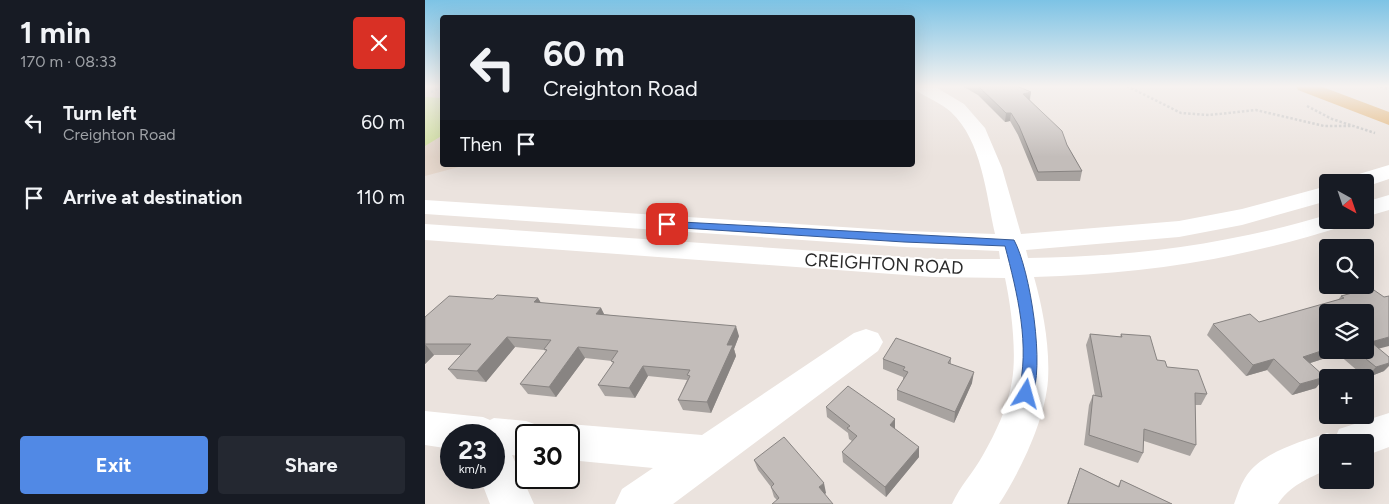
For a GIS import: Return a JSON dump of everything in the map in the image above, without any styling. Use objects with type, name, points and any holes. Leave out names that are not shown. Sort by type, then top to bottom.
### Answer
[{"type":"main road","points":[[1355,110],[1389,119]]},
{"type":"street","points":[[958,110],[978,132],[991,168],[1023,292],[1029,329],[1030,380],[1019,424],[996,472],[974,504]]},
{"type":"street","points":[[1374,177],[1389,172]]},
{"type":"street","name":"CREIGHTON ROAD","points":[[425,232],[933,268],[1013,256],[1121,235],[1179,229],[1242,217],[1319,196]]},
{"type":"street","points":[[1374,207],[1389,202]]},
{"type":"street","name":"CREIGHTON ROAD","points":[[425,207],[904,239],[1013,256],[1125,262],[1204,253],[1281,238],[1319,226]]},
{"type":"street","points":[[637,504],[866,342]]},
{"type":"street","points":[[425,428],[440,430]]},
{"type":"street","points":[[1374,435],[1389,430]]},
{"type":"street","points":[[580,443],[706,454]]},
{"type":"street","points":[[1256,504],[1257,497],[1278,472],[1319,454]]},
{"type":"street","points":[[505,487],[512,504]]},
{"type":"path","points":[[1174,110],[1181,113],[1209,115],[1256,110],[1324,126],[1353,126],[1312,110]]},
{"type":"shaded area","points":[[425,110],[440,110],[440,167],[459,167],[425,176]]},
{"type":"green space","points":[[425,110],[440,110],[440,137],[425,146]]},
{"type":"building","points":[[1002,110],[1039,110],[1062,131],[1067,145],[1082,171],[1038,172],[1019,126],[1011,113],[1006,113]]},
{"type":"building","points":[[1374,290],[1384,297],[1389,296],[1389,337],[1374,341],[1374,304],[1323,304],[1344,298],[1341,296],[1348,294],[1374,294]]},
{"type":"building","points":[[497,295],[538,298],[534,302],[601,308],[596,314],[736,326],[727,345],[733,345],[707,402],[678,400],[690,376],[687,375],[690,370],[643,366],[629,388],[598,385],[614,362],[611,361],[618,351],[578,347],[549,387],[520,384],[547,350],[544,349],[551,340],[507,337],[477,371],[448,369],[471,344],[425,344],[425,317],[449,296],[493,299]]},
{"type":"building","points":[[1319,305],[1319,352],[1303,357],[1319,372],[1319,379],[1300,384],[1274,359],[1253,365],[1213,324],[1250,314],[1259,322]]},
{"type":"building","points":[[1090,334],[1122,337],[1121,334],[1150,336],[1157,360],[1165,361],[1167,367],[1198,370],[1207,394],[1195,393],[1196,445],[1144,429],[1143,453],[1089,435],[1093,395],[1102,397]]},
{"type":"building","points":[[896,338],[951,358],[948,363],[974,372],[955,412],[897,390],[908,372],[903,370],[905,367],[883,359]]},
{"type":"building","points":[[1374,344],[1389,357],[1389,363],[1376,367],[1366,359],[1374,359]]},
{"type":"building","points":[[848,386],[895,419],[890,425],[919,447],[885,487],[842,452],[857,436],[847,428],[850,426],[826,407]]},
{"type":"building","points":[[784,437],[824,483],[819,487],[833,504],[772,504],[779,498],[771,487],[774,484],[754,460]]},
{"type":"building","points":[[1080,468],[1119,487],[1121,480],[1172,504],[1068,504]]},
{"type":"route","points":[[667,224],[904,239],[1010,242],[1023,292],[1029,329],[1030,380],[1026,394]]}]
